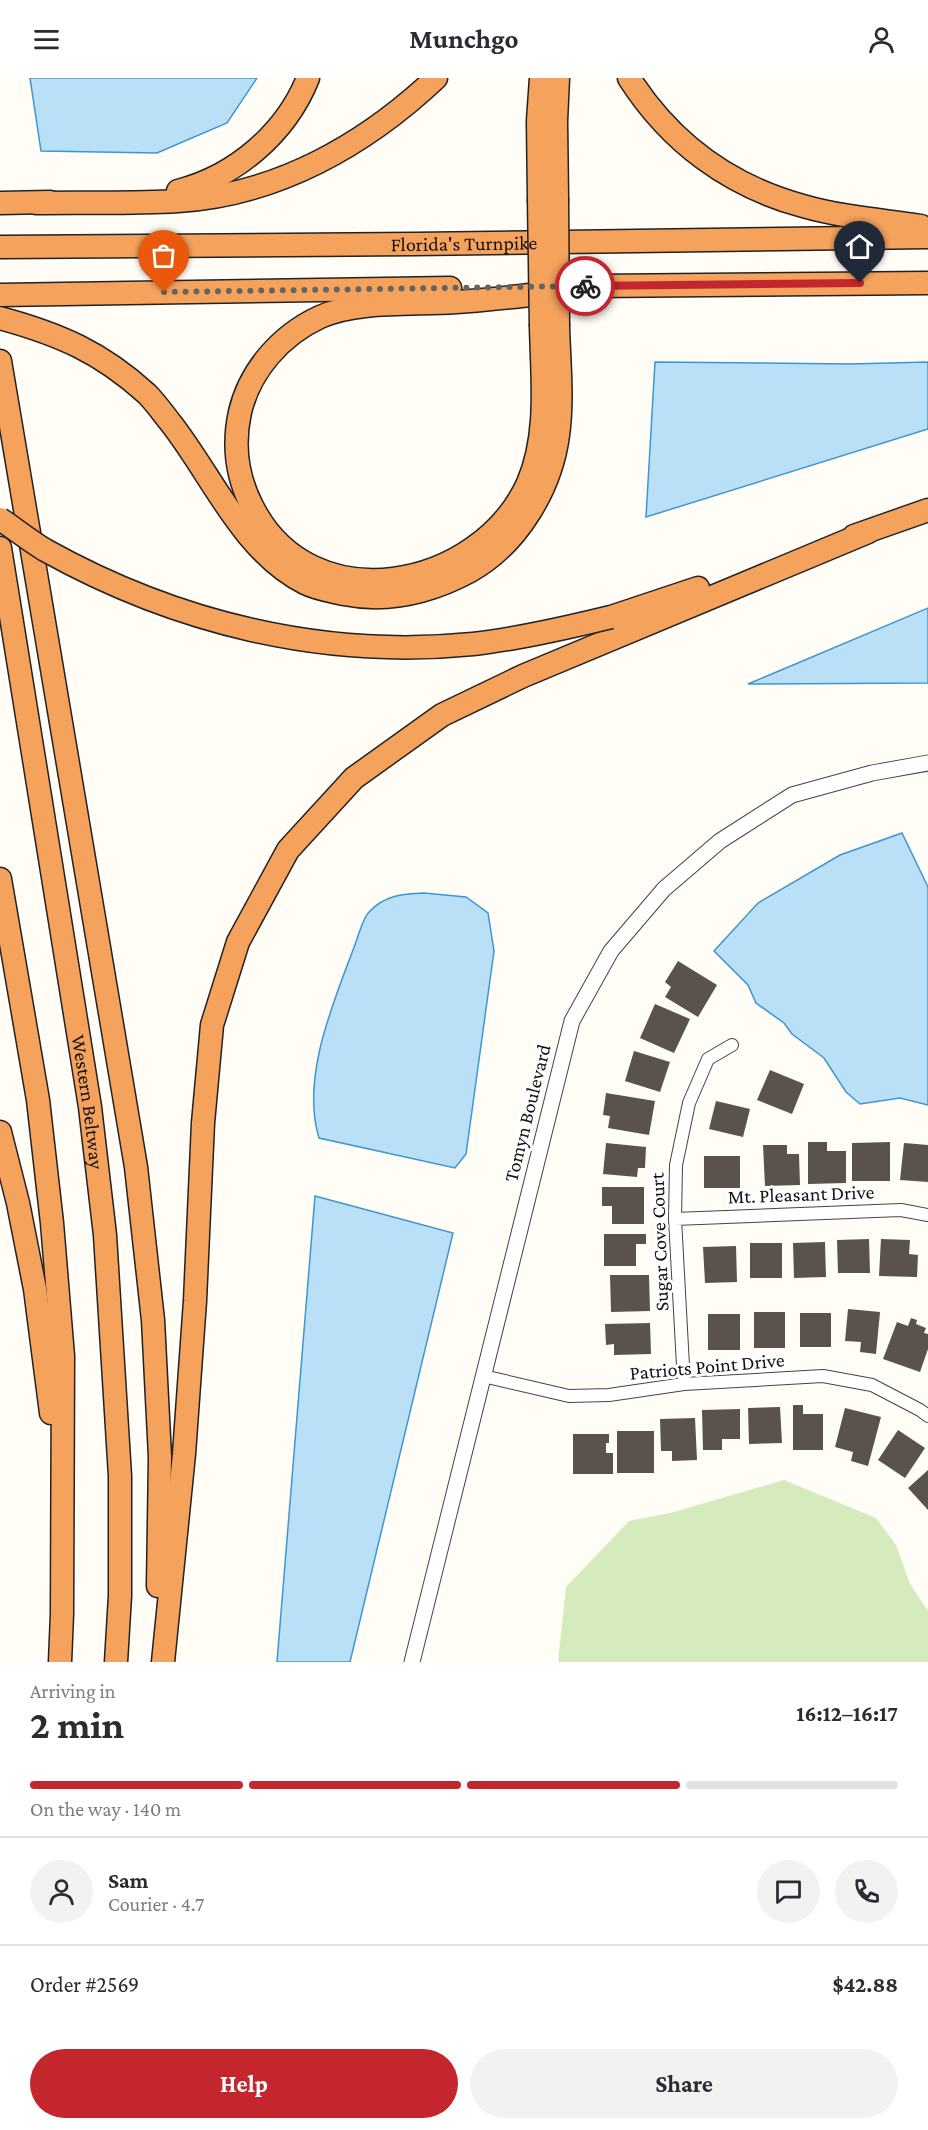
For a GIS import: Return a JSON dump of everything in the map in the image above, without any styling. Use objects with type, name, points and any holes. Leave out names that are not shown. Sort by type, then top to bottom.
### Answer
[{"type":"highway","points":[[36,203],[170,193],[211,180],[259,148],[279,128],[308,78]]},
{"type":"highway","points":[[0,203],[178,201],[223,195],[259,186],[308,167],[359,140],[378,128],[436,78]]},
{"type":"highway","points":[[0,318],[38,328],[75,343],[114,366],[149,395],[190,448],[241,526],[279,567],[306,583],[356,596],[386,597],[414,594],[457,578],[477,567],[499,549],[521,525],[543,489],[554,459],[559,434],[550,326],[548,199],[538,121],[541,78]]},
{"type":"highway","points":[[548,199],[558,78]]},
{"type":"highway","points":[[630,78],[653,113],[683,143],[720,171],[759,191],[803,206],[849,216],[928,227]]},
{"type":"highway","name":"Florida's Turnpike","points":[[0,247],[928,237]]},
{"type":"highway","points":[[0,295],[928,283]]},
{"type":"highway","points":[[550,326],[542,431],[538,452],[527,483],[509,513],[488,537],[471,550],[443,567],[412,577],[386,581],[358,580],[329,574],[304,562],[277,542],[257,517],[244,490],[238,465],[237,429],[243,401],[254,376],[271,353],[297,329],[322,316],[351,308],[458,302],[609,286]]},
{"type":"highway","points":[[0,361],[136,1167],[153,1320],[160,1457],[156,1662]]},
{"type":"highway","points":[[163,1662],[184,1454],[195,1301],[203,1123],[212,1025],[238,942],[288,850],[354,778],[442,716],[523,676],[609,628],[928,510]]},
{"type":"highway","points":[[0,519],[44,549],[112,584],[184,613],[259,633],[327,644],[395,648],[473,644],[546,632],[609,628]]},
{"type":"highway","name":"Western Beltway","points":[[0,548],[90,1107],[105,1235],[120,1476],[120,1596],[116,1662]]},
{"type":"highway","points":[[0,879],[38,1100],[52,1223],[63,1356],[60,1662]]},
{"type":"highway","points":[[0,1132],[18,1203],[35,1289],[62,1500]]},
{"type":"street","name":"Tomyn Boulevard","points":[[412,1662],[572,1021],[611,951],[664,889],[720,841],[792,795],[872,773],[928,763]]},
{"type":"street","name":"Sugar Cove Court","points":[[684,1384],[675,1219],[676,1165],[689,1103],[708,1059],[732,1046]]},
{"type":"street","name":"Mt. Pleasant Drive","points":[[675,1219],[901,1210],[928,1215]]},
{"type":"street","name":"Patriots Point Drive","points":[[483,1376],[569,1396],[609,1395],[684,1384],[823,1376],[872,1385],[928,1416]]},
{"type":"green space","points":[[784,1480],[876,1518],[896,1545],[910,1584],[928,1611],[928,1662],[558,1662],[566,1587],[629,1521],[674,1512]]},
{"type":"water","points":[[30,78],[257,78],[227,123],[157,153],[41,151]]},
{"type":"water","points":[[655,362],[850,364],[928,362],[928,429],[646,517]]},
{"type":"water","points":[[928,608],[928,683],[748,684]]},
{"type":"water","points":[[902,833],[928,887],[928,1105],[900,1098],[860,1104],[846,1092],[824,1058],[792,1034],[784,1023],[756,1003],[748,985],[714,951],[758,903],[840,855]]},
{"type":"water","points":[[424,893],[466,897],[488,913],[494,951],[466,1154],[455,1168],[319,1138],[314,1115],[316,1067],[321,1043],[364,920],[369,912],[381,902],[401,895]]},
{"type":"water","points":[[315,1196],[453,1233],[350,1662],[277,1662]]},
{"type":"building","points":[[678,961],[717,985],[698,1017],[665,997],[671,987],[665,982]]},
{"type":"building","points":[[655,1004],[690,1019],[674,1053],[640,1038]]},
{"type":"building","points":[[634,1051],[670,1062],[660,1092],[625,1081]]},
{"type":"building","points":[[770,1070],[804,1084],[792,1114],[757,1100]]},
{"type":"building","points":[[606,1093],[655,1101],[649,1135],[608,1128],[610,1116],[603,1115]]},
{"type":"building","points":[[716,1101],[750,1109],[743,1137],[709,1129]]},
{"type":"building","points":[[808,1142],[827,1142],[827,1151],[846,1151],[846,1183],[808,1184]]},
{"type":"building","points":[[890,1142],[890,1181],[852,1181],[852,1143]]},
{"type":"building","points":[[606,1143],[646,1147],[645,1168],[638,1168],[637,1177],[603,1174]]},
{"type":"building","points":[[904,1143],[928,1145],[928,1182],[900,1180]]},
{"type":"building","points":[[763,1145],[787,1145],[787,1154],[799,1154],[800,1185],[765,1186]]},
{"type":"building","points":[[704,1156],[740,1156],[740,1188],[704,1188]]},
{"type":"building","points":[[602,1187],[644,1187],[644,1224],[612,1224],[612,1206],[602,1206]]},
{"type":"building","points":[[604,1234],[646,1234],[646,1244],[636,1244],[636,1266],[604,1266]]},
{"type":"building","points":[[869,1239],[870,1273],[838,1273],[837,1240]]},
{"type":"building","points":[[881,1239],[910,1240],[909,1254],[918,1255],[917,1277],[879,1276]]},
{"type":"building","points":[[825,1242],[826,1277],[794,1278],[793,1243]]},
{"type":"building","points":[[750,1243],[782,1243],[782,1278],[750,1278]]},
{"type":"building","points":[[736,1246],[737,1282],[705,1283],[703,1247]]},
{"type":"building","points":[[610,1275],[649,1275],[650,1311],[611,1312]]},
{"type":"building","points":[[848,1309],[880,1312],[876,1354],[860,1352],[861,1342],[845,1341]]},
{"type":"building","points":[[754,1312],[785,1312],[785,1348],[754,1348]]},
{"type":"building","points":[[800,1313],[831,1313],[831,1347],[800,1347]]},
{"type":"building","points":[[708,1314],[740,1314],[740,1350],[708,1350]]},
{"type":"building","points":[[911,1318],[917,1320],[916,1324],[926,1328],[924,1333],[928,1334],[928,1349],[920,1372],[883,1359],[897,1322],[908,1326]]},
{"type":"building","points":[[650,1323],[651,1354],[614,1355],[614,1344],[606,1345],[605,1324]]},
{"type":"building","points":[[793,1405],[803,1405],[803,1414],[823,1414],[823,1450],[793,1450]]},
{"type":"building","points":[[780,1407],[782,1443],[749,1444],[748,1408]]},
{"type":"building","points":[[845,1408],[881,1417],[868,1466],[851,1461],[853,1452],[835,1447]]},
{"type":"building","points":[[740,1409],[740,1439],[722,1439],[722,1450],[703,1450],[702,1410]]},
{"type":"building","points":[[695,1418],[697,1460],[672,1461],[672,1451],[661,1451],[660,1419]]},
{"type":"building","points":[[898,1430],[925,1448],[905,1478],[878,1460]]},
{"type":"building","points":[[617,1431],[654,1431],[654,1473],[617,1473]]},
{"type":"building","points":[[573,1434],[609,1434],[606,1453],[613,1453],[613,1474],[573,1474]]},
{"type":"building","points":[[928,1470],[928,1510],[908,1488]]},
{"type":"way so far","points":[[164,292],[585,286]]},
{"type":"route","points":[[585,286],[860,283]]}]
